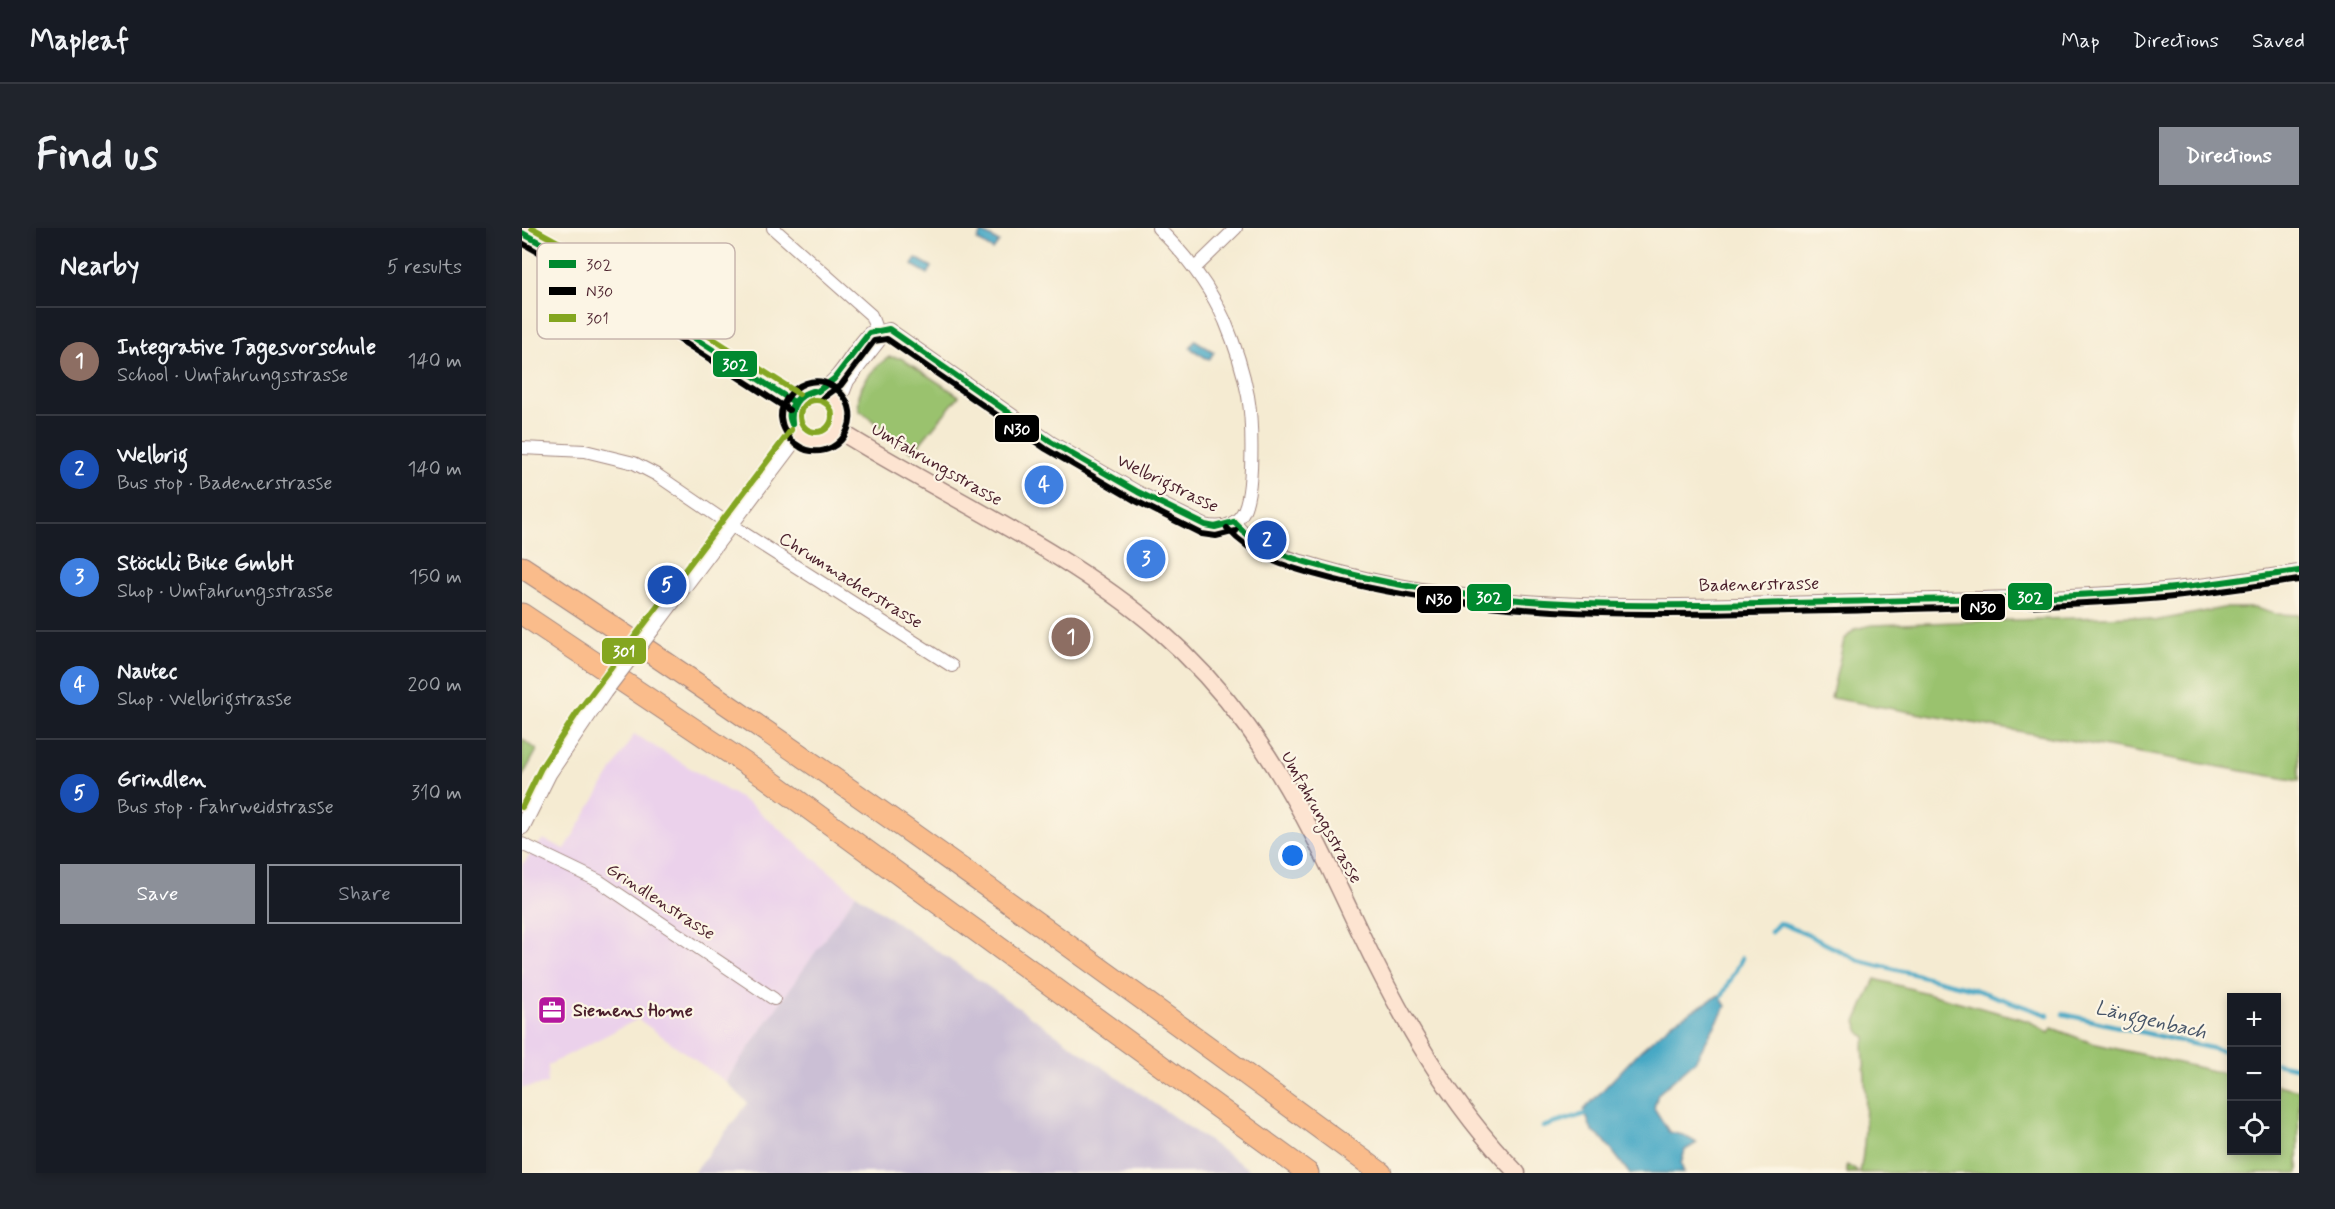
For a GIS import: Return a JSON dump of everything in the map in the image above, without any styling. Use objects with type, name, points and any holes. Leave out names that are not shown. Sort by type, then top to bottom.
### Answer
[{"type":"highway","points":[[522,567],[713,694],[897,822],[1381,1173]]},
{"type":"highway","points":[[522,614],[764,777],[1308,1173]]},
{"type":"main road","points":[[522,233],[540,243]]},
{"type":"main road","points":[[696,339],[794,402]]},
{"type":"main road","points":[[818,391],[832,396],[839,404],[842,421],[834,436],[820,442],[806,440],[798,435],[790,420],[790,411],[794,402],[804,394],[818,391]]},
{"type":"main road","name":"Umfahrungsstrasse","points":[[838,430],[1036,545],[1114,596],[1160,631],[1219,692],[1260,744],[1300,809],[1382,975],[1425,1053],[1463,1110],[1517,1173]]},
{"type":"street","points":[[773,228],[871,315],[877,330],[880,340],[848,381],[839,404]]},
{"type":"street","name":"Welbrigstrasse","points":[[877,330],[889,329],[1051,442],[1138,492],[1205,525],[1215,527],[1234,522],[1242,514],[1248,490],[1251,458],[1248,397],[1239,360],[1225,321],[1212,295],[1194,268],[1158,228]]},
{"type":"street","points":[[1194,268],[1236,228]]},
{"type":"street","points":[[818,391],[829,385],[837,376],[868,333],[877,330]]},
{"type":"street","points":[[522,827],[549,773],[604,692],[798,435]]},
{"type":"street","name":"Chrummacherstrasse","points":[[522,448],[585,451],[634,463],[682,490],[731,525],[952,666]]},
{"type":"street","name":"Badenerstrasse","points":[[1234,522],[1249,540],[1263,547],[1339,572],[1433,590],[1525,602],[1642,604],[2008,597],[2165,589],[2299,571]]},
{"type":"street","name":"Grindlenstrasse","points":[[522,844],[599,881],[774,999]]},
{"type":"shaded area","points":[[634,734],[751,805],[856,894],[726,1082],[638,1019],[548,1065],[547,1084],[522,1088],[522,865],[543,839],[565,849]]},
{"type":"shaded area","points":[[856,894],[1254,1173],[693,1173],[748,1103],[726,1082],[730,1075]]},
{"type":"green space","points":[[889,357],[901,358],[959,396],[913,452],[859,410],[859,394],[862,387],[876,367]]},
{"type":"green space","points":[[2223,608],[2255,608],[2275,614],[2299,615],[2299,781],[1831,698],[1844,640],[1855,629],[1872,625],[2134,616],[2154,621]]},
{"type":"green space","points":[[522,739],[537,750],[522,777]]},
{"type":"green space","points":[[1875,979],[2029,1021],[2049,1033],[2052,1028],[2092,1043],[2227,1074],[2227,1155],[2281,1155],[2281,1086],[2299,1090],[2298,1173],[1860,1173],[1865,1125],[1863,1045],[1866,1037],[1861,1034],[1856,1022]]},
{"type":"green space","points":[[1847,1165],[1860,1173],[1847,1173]]},
{"type":"water","points":[[982,232],[999,242],[993,250],[977,240]]},
{"type":"water","points":[[916,258],[932,267],[928,274],[912,265]]},
{"type":"water","points":[[1195,340],[1214,352],[1209,360],[1190,348]]},
{"type":"water","points":[[1719,995],[1726,1006],[1695,1061],[1658,1094],[1654,1108],[1669,1132],[1683,1135],[1697,1143],[1685,1150],[1681,1164],[1684,1173],[1629,1173],[1604,1140],[1592,1131],[1584,1110],[1641,1050],[1673,1022]]},
{"type":"waterway","points":[[1771,932],[1779,923],[1858,960],[1974,989],[2048,1015]]},
{"type":"waterway","points":[[1721,998],[1742,958]]},
{"type":"waterway","name":"Länggenbach","points":[[2063,1014],[2227,1052]]},
{"type":"waterway","name":"Länggenbach","points":[[2281,1064],[2299,1068]]},
{"type":"waterway","points":[[1543,1127],[1585,1114]]},
{"type":"transit line","name":"301","points":[[532,228],[560,243]]},
{"type":"transit line","name":"302","points":[[522,233],[540,243]]},
{"type":"transit line","name":"N30","points":[[522,243],[537,251]]},
{"type":"transit line","name":"302","points":[[818,391],[834,379],[869,333],[889,329],[1051,442],[1138,492],[1205,525],[1215,527],[1234,522]]},
{"type":"transit line","name":"N30","points":[[679,339],[789,410]]},
{"type":"transit line","name":"302","points":[[696,339],[794,402]]},
{"type":"transit line","name":"301","points":[[713,339],[799,394]]},
{"type":"transit line","name":"N30","points":[[823,398],[841,385],[874,341],[887,339],[1046,449],[1134,500],[1202,534],[1216,536],[1236,531]]},
{"type":"transit line","name":"N30","points":[[790,439],[781,417],[783,405],[795,389],[806,383],[819,382],[832,386],[843,395],[849,407],[850,419],[841,440],[832,447],[820,451],[806,450],[794,443]]},
{"type":"transit line","name":"302","points":[[792,424],[791,407],[798,398],[814,391]]},
{"type":"transit line","name":"302","points":[[792,424],[792,412],[796,403],[803,395],[814,391]]},
{"type":"transit line","name":"301","points":[[816,400],[827,405],[832,416],[827,427],[816,432],[805,427],[800,416],[805,405],[816,400]]},
{"type":"transit line","name":"301","points":[[522,807],[541,768],[577,713],[791,430]]},
{"type":"transit line","name":"302","points":[[1234,522],[1245,533],[1271,550],[1300,561],[1346,573],[1411,587],[1543,602],[1676,605],[2056,596],[2181,587],[2299,571]]},
{"type":"transit line","name":"N30","points":[[1227,528],[1239,540],[1266,558],[1312,574],[1409,595],[1475,605],[1541,610],[1674,614],[2055,605],[2180,596],[2299,580]]},
{"type":"place","name":"Nautec","points":[[1044,485]]},
{"type":"place","name":"Welbrig","points":[[1267,540]]},
{"type":"place","name":"Stöckli Bike GmbH","points":[[1146,559]]},
{"type":"place","name":"Grindlen","points":[[667,585]]},
{"type":"place","name":"Integrative Tagesvorschule","points":[[1071,637]]},
{"type":"place","name":"Siemens Home","points":[[552,1010]]}]
